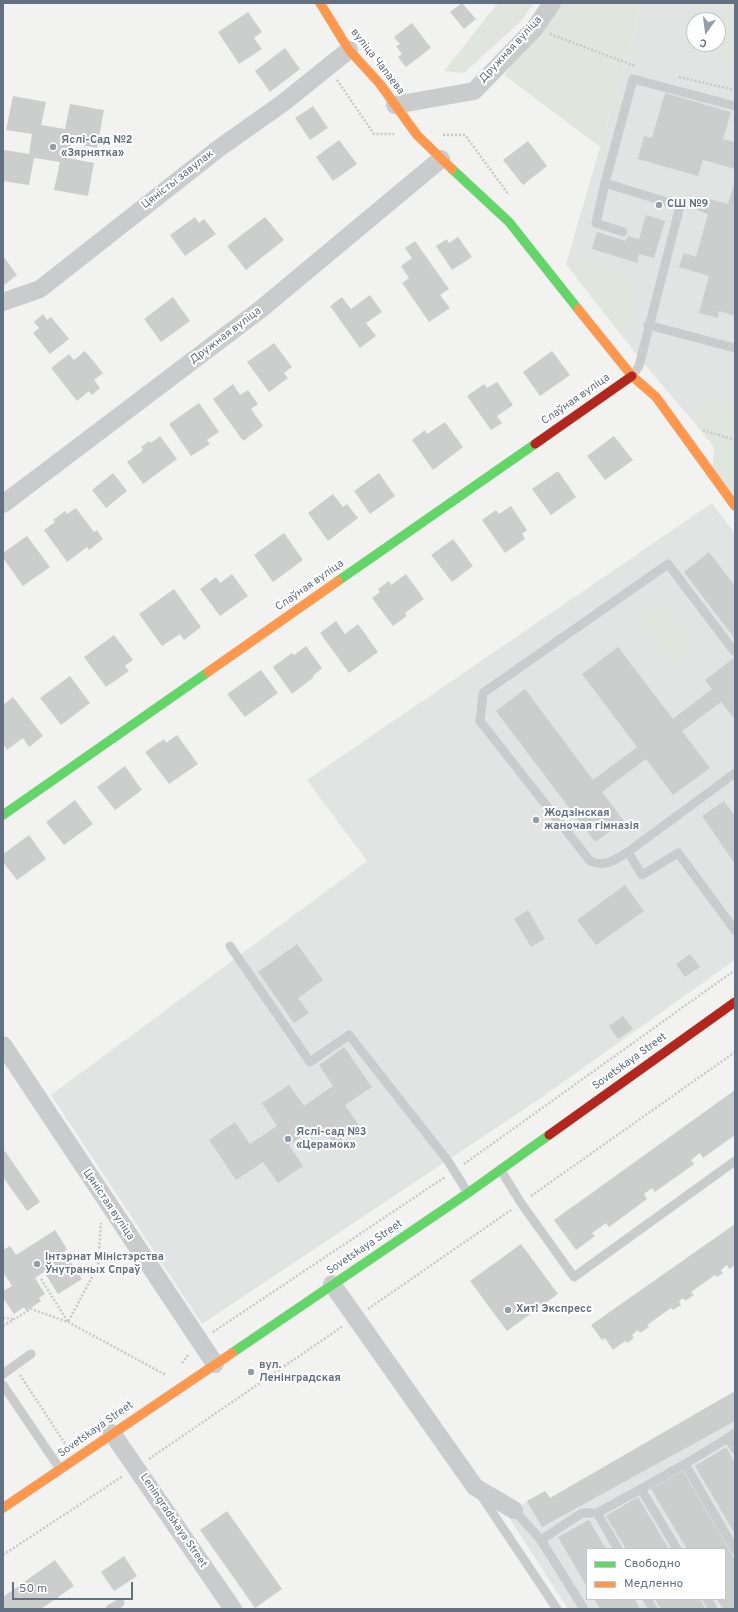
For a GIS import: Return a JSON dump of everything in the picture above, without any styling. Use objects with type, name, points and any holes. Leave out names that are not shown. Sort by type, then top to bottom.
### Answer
[{"type":"street","name":"вуліца Чапаева","points":[[320,3],[349,50],[380,84],[417,135],[509,222],[632,376],[656,397],[735,506]]},
{"type":"street","name":"Дружная вуліца","points":[[395,105],[474,91],[535,28],[552,3]]},
{"type":"street","name":"Цяністы завулак","points":[[3,302],[40,289],[218,148],[283,103],[349,50]]},
{"type":"street","name":"Дружная вуліца","points":[[3,504],[261,310],[441,159]]},
{"type":"street","name":"Слаўная вуліца","points":[[3,815],[632,376]]},
{"type":"street","name":"Sovetskaya Street","points":[[3,1508],[468,1193],[735,1002]]},
{"type":"street","name":"Цяністая вуліца","points":[[3,1045],[215,1364]]},
{"type":"street","points":[[332,1284],[475,1486],[514,1510]]},
{"type":"street","name":"Leningradskaya Street","points":[[112,1433],[137,1467],[233,1609]]},
{"type":"lane","points":[[623,232],[596,223],[605,183],[633,79],[735,106]]},
{"type":"lane","points":[[605,183],[680,206],[648,325],[639,366],[632,376]]},
{"type":"lane","points":[[648,325],[735,348]]},
{"type":"lane","points":[[734,651],[668,564],[483,693],[480,721],[590,861],[598,865],[608,864],[628,852],[735,773]]},
{"type":"lane","points":[[628,852],[642,874],[678,853],[735,930]]},
{"type":"lane","points":[[230,946],[310,1062],[349,1035],[448,1161],[468,1193]]},
{"type":"lane","points":[[500,1170],[521,1203],[574,1277],[735,1161]]},
{"type":"lane","points":[[3,1374],[31,1354]]},
{"type":"lane","points":[[3,1385],[60,1469]]},
{"type":"lane","points":[[541,1540],[582,1513],[597,1514],[732,1436],[735,1449]]},
{"type":"lane","points":[[684,1464],[735,1550]]},
{"type":"lane","points":[[475,1486],[557,1609]]},
{"type":"lane","points":[[640,1489],[676,1548]]},
{"type":"lane","points":[[514,1510],[541,1540],[584,1609]]},
{"type":"lane","points":[[597,1514],[617,1548]]},
{"type":"lane","points":[[648,1600],[653,1609]]},
{"type":"lane","points":[[708,1600],[713,1609]]},
{"type":"lane","points":[[110,1609],[120,1603],[118,1609]]},
{"type":"path","points":[[535,28],[639,67]]},
{"type":"path","points":[[676,76],[735,90]]},
{"type":"path","points":[[180,1365],[199,1341],[454,1172],[735,970]]},
{"type":"path","points":[[3,1554],[137,1467],[355,1318],[735,1052]]},
{"type":"path","points":[[68,1322],[98,1266],[103,1197]]},
{"type":"path","points":[[40,1279],[68,1322]]},
{"type":"path","points":[[3,1326],[30,1309],[68,1322],[170,1378]]},
{"type":"path","points":[[3,1318],[14,1320]]},
{"type":"path","points":[[14,1366],[67,1446],[73,1442]]},
{"type":"shaded area","points":[[498,3],[534,3],[521,21],[464,73],[444,71]]},
{"type":"shaded area","points":[[556,3],[642,3],[600,147],[504,75]]},
{"type":"shaded area","name":"СШ №9","points":[[642,3],[735,3],[735,430],[693,421],[640,359],[566,264]]},
{"type":"shaded area","points":[[693,3],[735,3],[735,61],[703,52],[726,52],[726,12],[691,12]]},
{"type":"shaded area","points":[[686,30],[686,47],[682,46]]},
{"type":"shaded area","points":[[580,259],[613,270],[632,282],[634,297],[633,311],[625,340],[566,264]]},
{"type":"shaded area","points":[[711,399],[735,406],[735,498],[713,467],[714,447],[693,421],[700,407]]},
{"type":"shaded area","points":[[712,503],[735,534],[735,960],[538,1100],[202,1324],[51,1095],[367,861],[307,780]]},
{"type":"shaded area","points":[[662,603],[695,649],[672,665],[639,619]]},
{"type":"shaded area","points":[[735,1393],[735,1609],[568,1609],[508,1516],[527,1501],[545,1491],[550,1498]]},
{"type":"building","points":[[462,3],[476,19],[464,29],[450,12]]},
{"type":"building","points":[[248,12],[262,32],[254,38],[262,49],[239,64],[218,32]]},
{"type":"building","points":[[412,23],[431,48],[406,67],[398,57],[402,54],[396,46],[400,44],[394,37]]},
{"type":"building","points":[[285,48],[300,69],[270,92],[255,71]]},
{"type":"building","points":[[665,93],[731,112],[723,139],[735,142],[735,169],[703,160],[698,176],[638,159],[644,136],[652,138]]},
{"type":"building","points":[[13,96],[46,102],[41,125],[65,129],[70,104],[104,110],[97,148],[71,143],[68,158],[94,163],[88,196],[54,190],[60,162],[34,158],[29,185],[3,181],[4,150],[29,154],[32,134],[6,130]]},
{"type":"building","points":[[313,106],[328,128],[310,140],[295,118]]},
{"type":"building","points":[[339,140],[357,164],[333,181],[316,157]]},
{"type":"building","points":[[528,141],[547,166],[523,185],[503,160]]},
{"type":"building","points":[[735,180],[735,316],[719,311],[718,318],[699,313],[709,276],[679,267],[684,253],[696,257],[708,214],[694,209],[698,196],[728,204]]},
{"type":"building","points":[[646,215],[665,221],[654,258],[639,254],[637,263],[592,249],[597,232],[626,241],[628,236],[639,239]]},
{"type":"building","points":[[195,217],[199,223],[204,219],[216,234],[185,256],[170,235]]},
{"type":"building","points":[[265,217],[284,240],[246,270],[227,246]]},
{"type":"building","points":[[458,237],[472,257],[452,270],[436,246],[447,239],[449,243]]},
{"type":"building","points":[[415,241],[449,289],[440,295],[450,308],[429,322],[402,283],[409,278],[401,266],[412,258],[405,248]]},
{"type":"building","points":[[3,256],[17,275],[3,286]]},
{"type":"building","points":[[370,295],[382,312],[366,323],[376,336],[360,348],[330,306],[342,297],[351,309]]},
{"type":"building","points":[[173,297],[190,321],[161,342],[144,319]]},
{"type":"building","points":[[43,314],[47,320],[51,317],[69,339],[50,354],[33,333],[39,328],[34,322]]},
{"type":"building","points":[[274,343],[292,367],[284,373],[288,378],[269,392],[247,362]]},
{"type":"building","points":[[85,351],[103,373],[94,380],[100,388],[92,395],[89,391],[77,401],[51,368],[69,354],[74,360]]},
{"type":"building","points":[[552,351],[570,375],[540,396],[523,372]]},
{"type":"building","points":[[497,382],[513,405],[497,416],[502,423],[491,430],[467,396],[484,384],[487,388]]},
{"type":"building","points":[[233,384],[240,395],[248,390],[258,404],[251,409],[263,426],[243,441],[213,399]]},
{"type":"building","points":[[199,403],[219,432],[207,440],[210,444],[191,456],[169,424]]},
{"type":"building","points":[[445,422],[463,447],[433,470],[412,440],[425,430],[427,434]]},
{"type":"building","points":[[160,436],[177,459],[143,484],[127,462],[143,450],[141,447],[149,441],[151,443]]},
{"type":"building","points":[[614,436],[633,460],[605,480],[587,456]]},
{"type":"building","points":[[558,471],[576,497],[551,515],[532,489]]},
{"type":"building","points":[[113,473],[127,491],[106,508],[92,490]]},
{"type":"building","points":[[379,473],[395,496],[370,514],[354,491]]},
{"type":"building","points":[[333,494],[343,507],[347,504],[358,518],[328,541],[308,513]]},
{"type":"building","points":[[511,506],[527,530],[522,534],[525,539],[505,553],[482,520],[496,510],[499,514]]},
{"type":"building","points":[[76,508],[94,532],[97,530],[103,539],[89,550],[87,547],[67,562],[44,530],[55,522],[53,520],[65,511],[67,514]]},
{"type":"building","points":[[284,533],[303,560],[273,582],[254,555]]},
{"type":"building","points":[[27,536],[50,567],[23,586],[3,558],[3,553]]},
{"type":"building","points":[[453,539],[473,566],[452,582],[431,555]]},
{"type":"building","points":[[709,552],[735,586],[735,639],[684,572]]},
{"type":"building","points":[[232,574],[248,596],[220,616],[200,589],[216,577],[220,583]]},
{"type":"building","points":[[406,574],[424,599],[405,613],[407,616],[393,626],[372,598],[380,592],[378,589],[389,581],[391,585]]},
{"type":"building","points":[[174,589],[201,627],[184,640],[180,634],[162,646],[139,614]]},
{"type":"building","points":[[336,621],[345,634],[358,624],[378,652],[349,673],[320,633]]},
{"type":"building","points":[[114,635],[133,660],[125,666],[129,671],[106,687],[84,657]]},
{"type":"building","points":[[306,646],[322,668],[313,676],[314,677],[292,694],[273,667],[292,653],[294,655]]},
{"type":"building","points":[[618,647],[673,719],[712,689],[705,680],[735,657],[735,715],[733,717],[721,702],[682,731],[710,768],[673,795],[646,759],[602,792],[624,821],[595,842],[496,711],[525,689],[593,780],[637,747],[582,674]]},
{"type":"building","points":[[261,670],[278,693],[245,717],[227,694]]},
{"type":"building","points":[[70,676],[90,703],[61,725],[40,698]]},
{"type":"building","points":[[13,697],[43,736],[29,747],[23,738],[7,750],[3,744],[3,705]]},
{"type":"building","points":[[177,735],[198,764],[169,784],[145,752],[164,739],[166,743]]},
{"type":"building","points":[[125,766],[142,790],[115,810],[97,787]]},
{"type":"building","points":[[75,800],[93,824],[64,845],[46,822]]},
{"type":"building","points":[[724,801],[735,816],[735,864],[702,816]]},
{"type":"building","points":[[29,835],[46,859],[17,880],[3,862],[3,854]]},
{"type":"building","points":[[625,885],[644,911],[596,945],[577,920]]},
{"type":"building","points":[[528,910],[545,939],[531,947],[514,919]]},
{"type":"building","points":[[297,944],[323,980],[298,998],[309,1013],[294,1023],[258,972]]},
{"type":"building","points":[[690,954],[700,967],[685,977],[676,964]]},
{"type":"building","points":[[623,1016],[633,1029],[618,1039],[609,1026]]},
{"type":"building","points":[[344,1047],[372,1087],[345,1105],[360,1127],[335,1145],[320,1124],[289,1145],[303,1166],[278,1183],[263,1162],[236,1180],[209,1140],[235,1122],[250,1144],[277,1126],[262,1103],[289,1085],[304,1106],[333,1086],[319,1065]]},
{"type":"building","points":[[735,1090],[735,1135],[703,1158],[700,1153],[691,1160],[694,1164],[655,1192],[652,1188],[644,1194],[647,1199],[609,1227],[606,1223],[592,1233],[595,1236],[576,1250],[554,1220]]},
{"type":"building","points":[[5,1151],[40,1202],[27,1211],[3,1177],[3,1152]]},
{"type":"building","points":[[735,1224],[735,1265],[729,1269],[727,1265],[721,1270],[723,1273],[717,1277],[715,1275],[691,1292],[694,1295],[685,1301],[683,1298],[679,1301],[681,1305],[673,1310],[671,1308],[647,1325],[649,1327],[640,1333],[638,1330],[632,1335],[634,1338],[627,1343],[625,1341],[613,1350],[605,1338],[602,1340],[591,1325]]},
{"type":"building","name":"Інтэрнат Міністэрства Ўнутраных Спраў","points":[[55,1230],[67,1249],[64,1252],[82,1279],[58,1294],[44,1272],[35,1278],[45,1294],[39,1298],[41,1301],[26,1311],[24,1307],[14,1314],[3,1298],[3,1291],[12,1286],[3,1272],[3,1250],[10,1246],[16,1255]]},
{"type":"building","points":[[521,1244],[558,1294],[507,1331],[470,1281]]},
{"type":"building","points":[[735,1391],[735,1421],[542,1527],[527,1501],[545,1491],[550,1498]]},
{"type":"building","points":[[726,1447],[735,1463],[735,1534],[695,1466]]},
{"type":"building","points":[[683,1471],[735,1560],[735,1609],[723,1609],[718,1600],[726,1600],[726,1548],[686,1548],[651,1489]]},
{"type":"building","points":[[638,1497],[668,1548],[625,1548],[606,1516]]},
{"type":"building","points":[[227,1511],[282,1589],[255,1608],[200,1530]]},
{"type":"building","points":[[589,1520],[605,1548],[586,1548],[586,1585],[558,1537]]},
{"type":"building","points":[[124,1556],[137,1576],[114,1591],[101,1572]]},
{"type":"building","points":[[55,1560],[74,1586],[41,1609],[3,1609],[3,1597]]},
{"type":"building","points":[[595,1600],[636,1600],[640,1609],[600,1609]]},
{"type":"building","points":[[656,1600],[701,1600],[706,1609],[661,1609]]},
{"type":"traffic: fast","points":[[452,169],[509,222],[578,309]]},
{"type":"traffic: fast","points":[[338,581],[535,444]]},
{"type":"traffic: fast","points":[[3,815],[208,672]]},
{"type":"traffic: fast","points":[[232,1353],[468,1193],[549,1135]]},
{"type":"traffic: slow","points":[[320,3],[349,50],[380,84],[417,135],[452,169]]},
{"type":"traffic: slow","points":[[578,309],[632,376],[656,397],[735,506]]},
{"type":"traffic: slow","points":[[208,672],[338,581]]},
{"type":"traffic: slow","points":[[3,1508],[232,1353]]},
{"type":"traffic: jam","points":[[535,444],[632,376]]},
{"type":"traffic: jam","points":[[549,1135],[735,1002]]},
{"type":"place","name":"Яслі-Сад №2 «Зярнятка»","points":[[53,147]]},
{"type":"place","name":"СШ №9","points":[[659,205]]},
{"type":"place","name":"Жодзінская жаночая гімназія","points":[[536,820]]},
{"type":"place","name":"Яслі-сад №3 «Церамок»","points":[[288,1139]]},
{"type":"place","name":"Інтэрнат Міністэрства Ўнутраных Спраў","points":[[37,1264]]},
{"type":"place","name":"Хит! Экспресс","points":[[508,1310]]},
{"type":"place","name":"вул. Ленінградская","points":[[251,1372]]}]
